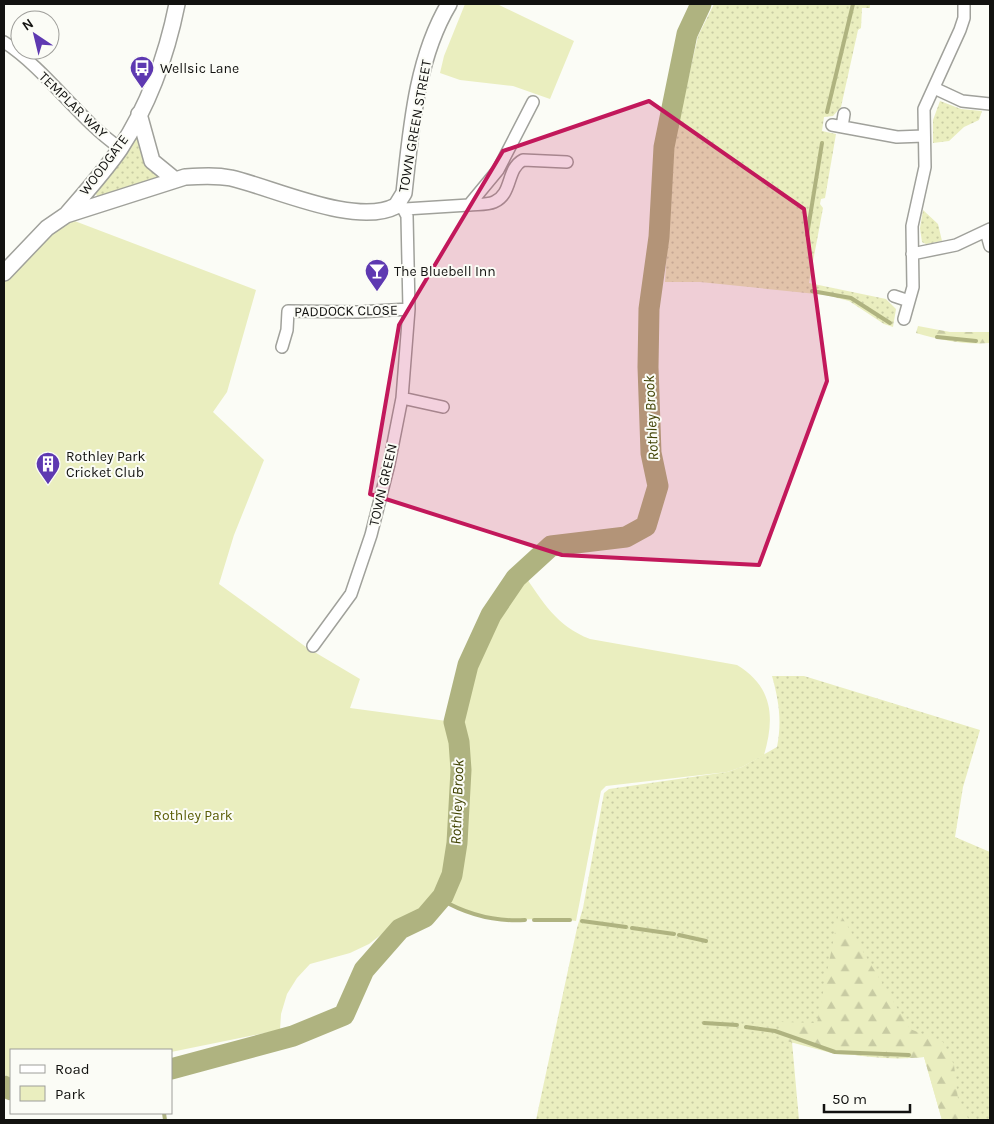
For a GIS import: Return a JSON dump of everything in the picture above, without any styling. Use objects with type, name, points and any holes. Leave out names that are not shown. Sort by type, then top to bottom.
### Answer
[{"type":"street","name":"WOODGATE","points":[[66,215],[120,148],[139,114],[164,56],[177,4]]},
{"type":"street","name":"TOWN GREEN STREET","points":[[409,309],[402,206],[422,74],[434,34],[449,4]]},
{"type":"street","points":[[904,320],[914,273],[912,226],[924,167],[924,109],[960,30],[964,15],[964,4]]},
{"type":"street","name":"TEMPLAR WAY","points":[[4,42],[20,54],[102,134],[120,148]]},
{"type":"street","points":[[934,88],[962,101],[990,104]]},
{"type":"street","points":[[469,205],[498,170],[533,102]]},
{"type":"street","name":"WOODGATE","points":[[139,114],[152,161],[174,179]]},
{"type":"street","points":[[844,114],[837,126],[897,137],[924,136]]},
{"type":"street","points":[[4,273],[47,228],[66,215],[174,179],[205,175],[231,178],[347,210],[386,209],[402,206],[469,205],[490,203],[501,197],[508,190],[514,169],[519,162],[531,159],[562,158]]},
{"type":"street","points":[[912,254],[956,245],[988,230],[990,246]]},
{"type":"street","points":[[894,296],[909,301]]},
{"type":"street","name":"PADDOCK CLOSE","points":[[282,347],[287,330],[288,311],[358,312],[409,309]]},
{"type":"street","name":"TOWN GREEN","points":[[313,646],[351,594],[371,535],[389,464],[402,398],[409,309]]},
{"type":"street","points":[[402,398],[443,407]]},
{"type":"highlighted area","points":[[649,101],[804,209],[827,381],[759,565],[562,555],[370,494],[399,325],[503,151]]},
{"type":"green space","points":[[465,4],[497,4],[574,41],[550,99],[513,86],[460,80],[440,73],[444,56]]},
{"type":"green space","points":[[714,4],[870,4],[870,8],[862,8],[861,28],[858,30],[841,107],[833,116],[824,117],[822,131],[836,134],[825,198],[821,199],[820,204],[823,208],[809,283],[886,299],[896,309],[893,327],[884,324],[849,301],[826,295],[700,282],[665,282],[673,145],[698,36]]},
{"type":"green space","points":[[940,101],[961,109],[982,111],[979,120],[964,127],[949,141],[933,143],[933,120]]},
{"type":"green space","points":[[136,135],[161,177],[100,197],[97,196],[94,190]]},
{"type":"green space","points":[[923,210],[938,224],[942,241],[926,244],[922,242],[920,228]]},
{"type":"green space","name":"Rothley Park","points":[[72,220],[256,290],[227,392],[213,412],[264,460],[234,535],[219,584],[306,647],[360,679],[350,708],[454,722],[468,665],[491,615],[516,578],[523,573],[551,612],[578,634],[590,639],[737,665],[749,674],[758,683],[768,704],[770,716],[764,755],[742,767],[727,772],[606,786],[601,791],[576,921],[485,917],[461,911],[432,898],[415,915],[395,924],[369,944],[350,953],[310,964],[297,978],[287,994],[281,1014],[280,1030],[172,1052],[172,1049],[10,1049],[10,1078],[4,1074],[4,281],[42,241]]},
{"type":"green space","points":[[918,326],[950,332],[990,332],[990,343],[962,343],[934,338],[916,333]]},
{"type":"green space","points":[[772,676],[804,676],[980,730],[963,787],[955,837],[990,852],[990,1120],[942,1120],[924,1057],[858,1056],[792,1042],[799,1120],[536,1120],[577,928],[583,908],[604,793],[609,789],[727,772],[742,767],[777,747],[779,711]]},
{"type":"green space","points":[[839,912],[910,1029],[943,1042],[954,1065],[958,1099],[969,1120],[942,1120],[924,1057],[835,1054],[779,1039],[781,1022],[817,1023]]},
{"type":"waterway","name":"Rothley Brook","points":[[172,1069],[293,1036],[344,1015],[364,970],[400,929],[425,917],[443,896],[452,875],[457,843],[461,770],[459,742],[454,722],[468,665],[491,615],[516,578],[551,546],[626,537],[646,526],[658,486],[651,453],[648,367],[649,309],[659,237],[664,147],[687,34],[701,4]]},
{"type":"waterway","points":[[827,112],[853,4]]},
{"type":"waterway","points":[[807,235],[822,143]]},
{"type":"waterway","points":[[812,291],[851,298],[890,323]]},
{"type":"waterway","points":[[937,337],[976,341]]},
{"type":"waterway","points":[[440,899],[460,909],[481,916],[503,920],[525,920]]},
{"type":"waterway","points":[[534,920],[570,920]]},
{"type":"waterway","points":[[582,921],[626,927]]},
{"type":"waterway","points":[[632,928],[674,934]]},
{"type":"waterway","points":[[679,935],[706,941]]},
{"type":"waterway","points":[[704,1023],[737,1025]]},
{"type":"waterway","points":[[746,1027],[775,1031],[835,1052],[909,1055]]},
{"type":"waterway","name":"Rothley Brook","points":[[4,1086],[10,1089]]},
{"type":"waterway","points":[[164,1114],[165,1120]]},
{"type":"place","name":"Wellsic Lane","points":[[142,89]]},
{"type":"place","name":"The Bluebell Inn","points":[[377,292]]},
{"type":"place","name":"Rothley Park Cricket Club","points":[[48,485]]}]
